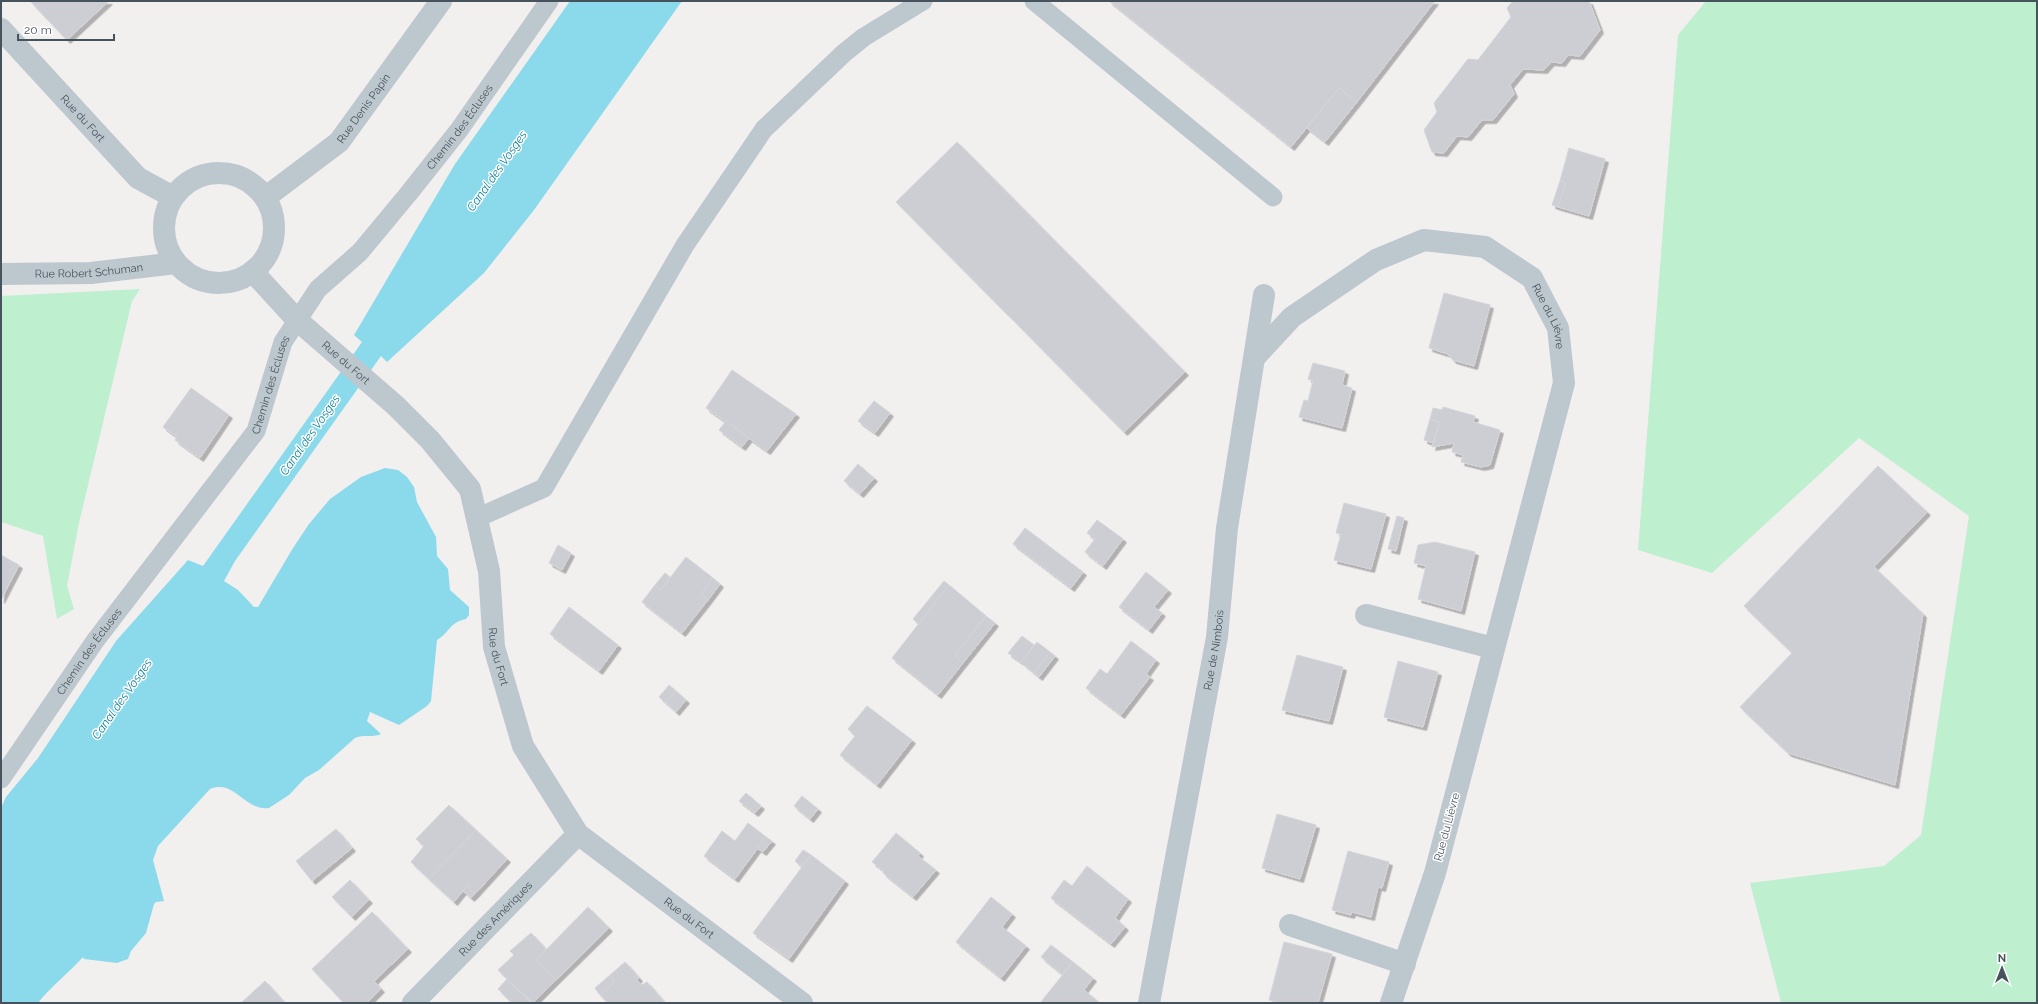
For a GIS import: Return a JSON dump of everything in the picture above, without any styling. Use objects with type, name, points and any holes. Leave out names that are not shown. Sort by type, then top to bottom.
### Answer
[{"type":"street","name":"Rue Denis Papin","points":[[266,197],[339,142],[441,1]]},
{"type":"street","name":"Rue du Fort","points":[[1,30],[138,178],[173,197]]},
{"type":"street","points":[[219,172],[237,176],[248,181],[266,197],[272,212],[274,229],[272,245],[265,260],[253,272],[238,280],[221,283],[204,281],[189,274],[176,263],[167,248],[163,231],[166,213],[173,197],[190,181],[201,176],[219,172]]},
{"type":"street","name":"Rue du Lièvre","points":[[1256,357],[1292,318],[1363,268],[1376,260],[1424,240],[1485,247],[1532,278],[1558,328],[1564,383],[1434,873],[1391,1003]]},
{"type":"street","name":"Rue Robert Schuman","points":[[1,274],[91,273],[176,263]]},
{"type":"street","name":"Rue du Fort","points":[[253,272],[297,320],[396,406],[430,440],[470,489],[490,571],[494,647],[523,746],[578,834],[802,1003]]},
{"type":"street","name":"Rue de Nimbois","points":[[1149,1003],[1217,637],[1227,528],[1256,357],[1264,295]]},
{"type":"street","points":[[1366,614],[1493,648]]},
{"type":"street","name":"Rue des Amériques","points":[[413,1003],[578,834]]},
{"type":"street","points":[[1290,925],[1405,964]]},
{"type":"lane","name":"Chemin des Écluses","points":[[1,779],[96,641],[256,431],[283,342],[318,289],[360,252],[409,193],[459,130],[550,1]]},
{"type":"lane","points":[[477,518],[544,488],[685,245],[764,129],[844,53],[864,37],[924,1]]},
{"type":"lane","points":[[1034,1],[1272,197]]},
{"type":"green space","points":[[1706,1],[2037,1],[2037,1003],[1781,1003],[1750,883],[1884,866],[1921,835],[1969,516],[1859,438],[1712,573],[1638,550],[1678,35]]},
{"type":"green space","points":[[140,289],[132,301],[79,523],[67,586],[74,609],[57,619],[43,536],[1,522],[1,296]]},
{"type":"water","name":"Canal des Vosges","points":[[570,1],[682,1],[534,210],[484,273],[387,362],[381,356],[235,561],[224,581],[238,590],[254,607],[258,607],[309,524],[330,499],[361,477],[385,468],[398,470],[407,477],[414,487],[417,502],[436,537],[437,556],[448,569],[450,590],[469,607],[469,615],[466,619],[453,625],[437,640],[431,701],[427,706],[399,725],[370,712],[367,721],[381,734],[355,738],[319,770],[305,778],[289,795],[269,808],[260,808],[253,805],[226,788],[219,787],[210,789],[158,846],[153,860],[164,901],[156,902],[154,904],[146,933],[131,951],[128,959],[117,963],[84,959],[83,957],[38,1003],[1,1003],[1,808],[6,797],[38,758],[116,641],[188,560],[203,566],[362,342],[354,335],[455,164]]},
{"type":"building","points":[[30,1],[109,1],[67,40]]},
{"type":"building","points":[[1109,1],[1435,1],[1357,102],[1339,88],[1291,147]]},
{"type":"building","points":[[1513,1],[1589,1],[1600,30],[1580,56],[1568,55],[1562,63],[1551,62],[1544,70],[1523,69],[1510,85],[1514,94],[1493,120],[1482,120],[1468,137],[1457,136],[1444,153],[1432,152],[1424,130],[1437,112],[1434,103],[1468,59],[1478,60],[1511,17],[1507,8]]},
{"type":"building","points":[[1339,88],[1357,102],[1325,142],[1307,128]]},
{"type":"building","points":[[957,142],[1185,372],[1124,432],[896,202]]},
{"type":"building","points":[[1569,148],[1605,159],[1589,216],[1558,207],[1566,183],[1560,181]]},
{"type":"building","points":[[1560,181],[1566,183],[1558,207],[1552,205]]},
{"type":"building","points":[[1444,293],[1490,305],[1474,366],[1453,360],[1448,354],[1429,348]]},
{"type":"building","points":[[1313,363],[1345,371],[1342,385],[1352,388],[1342,428],[1299,417],[1304,400],[1308,401],[1313,381],[1308,379]]},
{"type":"building","points":[[732,370],[796,414],[767,451],[706,408]]},
{"type":"building","points":[[191,388],[229,415],[200,458],[175,440],[177,437],[163,427]]},
{"type":"building","points":[[874,401],[890,413],[875,433],[858,421]]},
{"type":"building","points":[[1443,407],[1475,416],[1473,422],[1500,430],[1490,465],[1481,467],[1461,462],[1463,455],[1452,452],[1454,443],[1432,447],[1440,422],[1430,419],[1433,408],[1442,410]]},
{"type":"building","points":[[1430,419],[1440,422],[1433,443],[1424,440]]},
{"type":"building","points":[[726,421],[749,438],[742,447],[719,430]]},
{"type":"building","points":[[858,464],[874,478],[860,494],[844,481]]},
{"type":"building","points":[[1878,466],[1927,512],[1874,567],[1923,614],[1895,785],[1788,753],[1740,707],[1792,653],[1744,606]]},
{"type":"building","points":[[1344,503],[1386,514],[1371,569],[1334,560],[1341,534],[1336,533]]},
{"type":"building","points":[[1397,516],[1404,518],[1396,551],[1388,549]]},
{"type":"building","points":[[1097,520],[1123,539],[1103,566],[1085,552],[1095,539],[1087,533]]},
{"type":"building","points":[[1025,528],[1083,572],[1071,588],[1013,544]]},
{"type":"building","points":[[1435,542],[1475,552],[1461,611],[1418,599],[1426,566],[1414,563],[1418,545]]},
{"type":"building","points":[[558,545],[571,553],[562,570],[549,563]]},
{"type":"building","points":[[1,555],[19,565],[1,600]]},
{"type":"building","points":[[686,557],[713,578],[701,594],[708,600],[682,633],[642,602],[655,585],[661,590]]},
{"type":"building","points":[[1146,572],[1168,590],[1154,607],[1162,613],[1149,630],[1119,607]]},
{"type":"building","points":[[665,573],[670,577],[661,590],[655,585]]},
{"type":"building","points":[[713,578],[720,584],[708,600],[701,594]]},
{"type":"building","points":[[944,581],[949,585],[919,624],[913,619]]},
{"type":"building","points":[[949,585],[986,616],[955,655],[963,663],[938,695],[892,658]]},
{"type":"building","points":[[569,607],[618,645],[599,671],[550,634]]},
{"type":"building","points":[[986,616],[995,623],[963,663],[955,655]]},
{"type":"building","points":[[1022,636],[1034,645],[1021,662],[1008,653]]},
{"type":"building","points":[[1131,641],[1156,660],[1146,674],[1150,677],[1121,715],[1086,688],[1100,669],[1107,674]]},
{"type":"building","points":[[1037,642],[1050,652],[1034,673],[1021,662]]},
{"type":"building","points":[[1050,652],[1055,656],[1039,677],[1034,673]]},
{"type":"building","points":[[1297,655],[1343,667],[1329,721],[1282,710]]},
{"type":"building","points":[[1398,661],[1438,672],[1423,727],[1384,717]]},
{"type":"building","points":[[669,685],[676,691],[666,703],[659,697]]},
{"type":"building","points":[[676,691],[686,700],[676,712],[666,703]]},
{"type":"building","points":[[867,706],[912,740],[877,785],[840,755],[855,736],[848,729]]},
{"type":"building","points":[[746,793],[761,806],[755,813],[739,801]]},
{"type":"building","points":[[802,796],[818,809],[810,819],[794,806]]},
{"type":"building","points":[[449,805],[476,830],[429,879],[411,862],[424,846],[416,839]]},
{"type":"building","points":[[1277,814],[1316,825],[1300,879],[1262,868]]},
{"type":"building","points":[[748,823],[766,837],[735,879],[704,856],[722,831],[735,841]]},
{"type":"building","points":[[336,829],[352,848],[312,881],[296,861]]},
{"type":"building","points":[[476,830],[507,859],[475,894],[467,886],[454,902],[429,879]]},
{"type":"building","points":[[896,833],[920,853],[918,856],[936,870],[913,897],[883,873],[884,871],[872,862]]},
{"type":"building","points":[[766,837],[772,841],[763,852],[757,848]]},
{"type":"building","points":[[803,850],[811,855],[802,867],[795,861]]},
{"type":"building","points":[[1348,851],[1389,862],[1382,888],[1378,887],[1371,917],[1352,912],[1351,915],[1332,910]]},
{"type":"building","points":[[811,855],[845,881],[789,959],[753,933]]},
{"type":"building","points":[[1087,866],[1128,899],[1115,918],[1125,927],[1111,944],[1051,898],[1064,880],[1072,886]]},
{"type":"building","points":[[350,880],[369,900],[352,917],[332,897]]},
{"type":"building","points":[[467,886],[475,894],[471,898],[463,891]]},
{"type":"building","points":[[991,897],[1012,914],[1002,927],[1026,946],[1001,978],[956,942]]},
{"type":"building","points":[[588,907],[609,928],[556,980],[536,960]]},
{"type":"building","points":[[372,912],[408,949],[374,981],[381,989],[367,1003],[344,1003],[312,969]]},
{"type":"building","points":[[531,933],[546,949],[536,960],[556,980],[533,1003],[498,970],[514,955],[510,951]]},
{"type":"building","points":[[1284,942],[1332,954],[1318,1003],[1281,1003],[1269,1000]]},
{"type":"building","points":[[1051,945],[1073,962],[1062,974],[1041,957]]},
{"type":"building","points":[[625,962],[639,978],[637,980],[642,985],[647,982],[665,1003],[608,1003],[600,995],[615,982],[610,975]]},
{"type":"building","points":[[1073,962],[1093,978],[1084,990],[1100,1003],[1040,1003]]},
{"type":"building","points":[[610,975],[615,982],[600,995],[595,988]]},
{"type":"building","points":[[507,979],[530,1002],[529,1003],[512,1003],[498,989]]},
{"type":"building","points":[[265,981],[285,1003],[241,1003]]}]
